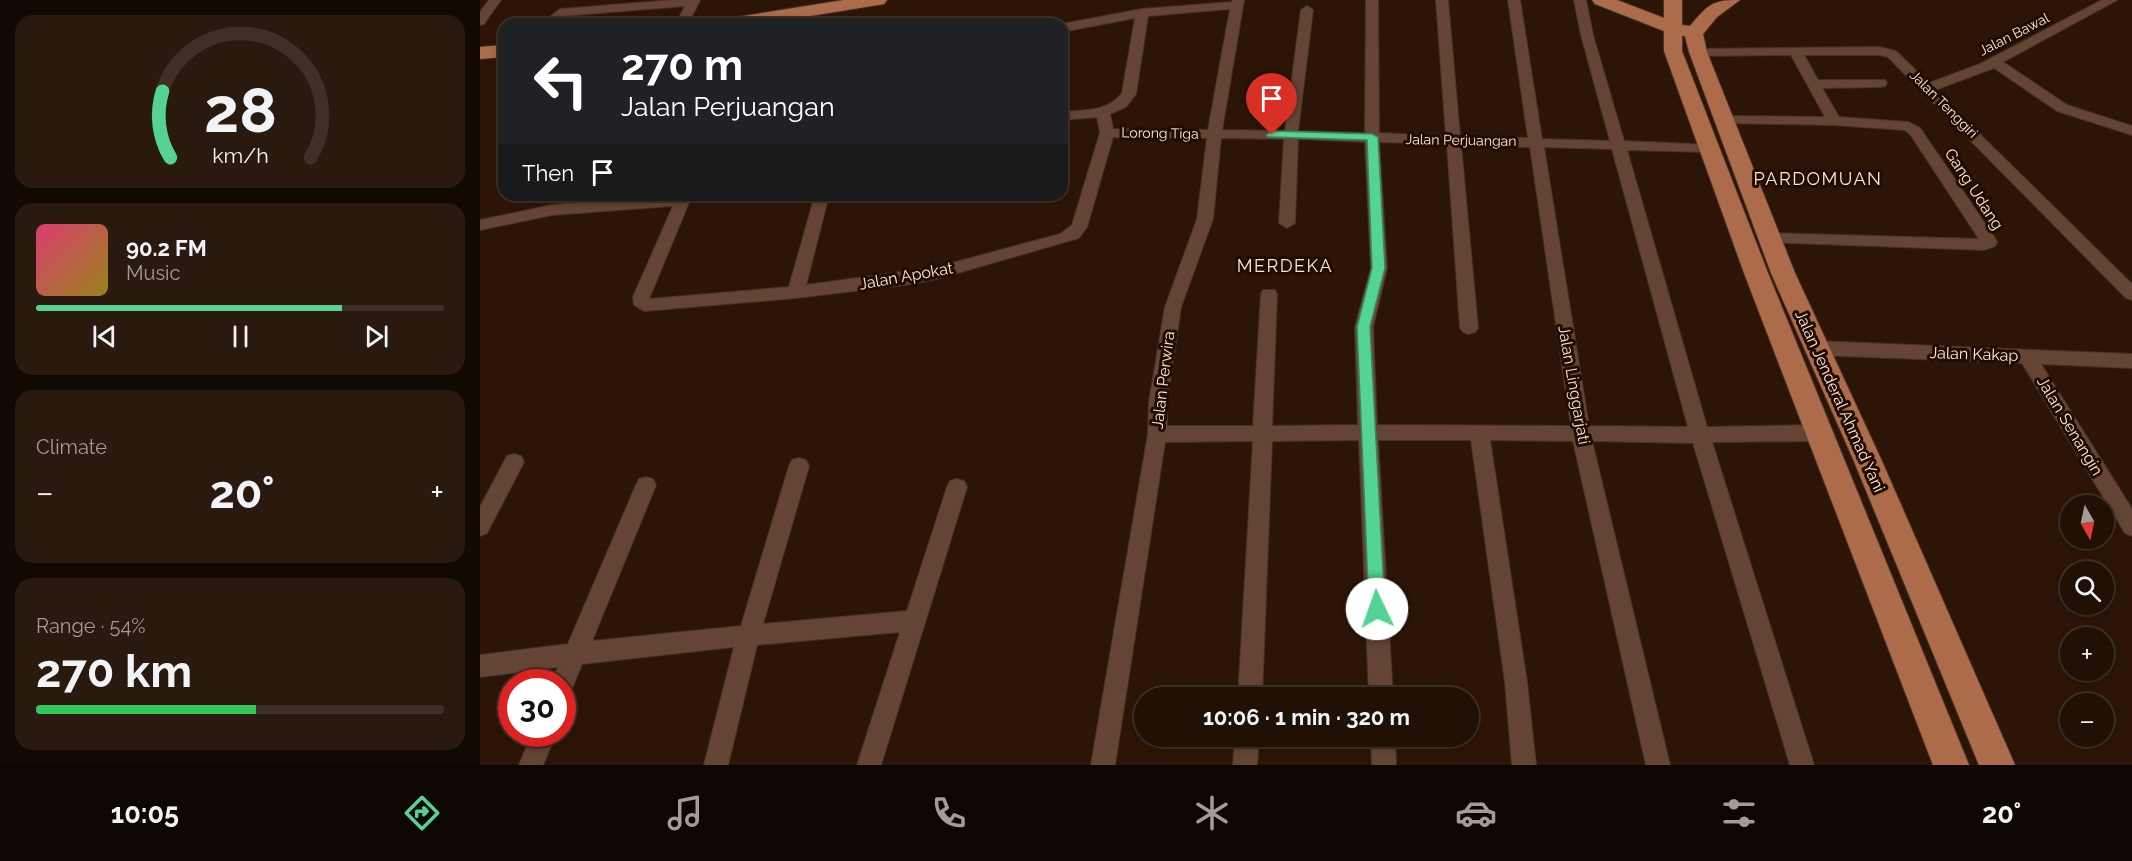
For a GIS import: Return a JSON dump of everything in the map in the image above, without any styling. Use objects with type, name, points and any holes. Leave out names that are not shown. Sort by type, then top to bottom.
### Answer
[{"type":"main road","points":[[763,18],[878,0]]},
{"type":"main road","points":[[1601,0],[1688,38]]},
{"type":"main road","points":[[1673,0],[1688,38]]},
{"type":"main road","points":[[1697,0],[1718,0]]},
{"type":"main road","points":[[1688,38],[1711,13],[1731,0]]},
{"type":"main road","name":"Jalan Jenderal Ahmad Yani","points":[[1688,38],[1756,273],[1951,765]]},
{"type":"main road","points":[[480,53],[498,52]]},
{"type":"main road","name":"Jalan Jenderal Ahmad Yani","points":[[1718,137],[1769,238],[1867,459],[1997,765]]},
{"type":"main road","points":[[1756,273],[1783,273]]},
{"type":"main road","points":[[1829,459],[1867,459]]},
{"type":"main road","points":[[1929,709],[1974,712]]},
{"type":"street","points":[[480,21],[495,0]]},
{"type":"street","points":[[1372,0],[1372,137],[1378,268],[1364,327],[1381,687]]},
{"type":"street","points":[[1442,0],[1469,328]]},
{"type":"street","name":"Jalan Linggarjati","points":[[1514,0],[1581,433],[1658,765]]},
{"type":"street","points":[[1580,0],[1587,35],[1700,435],[1802,765]]},
{"type":"street","name":"Jalan Bawal","points":[[1928,88],[1955,80],[1994,62],[2111,0]]},
{"type":"street","points":[[554,18],[560,13],[594,5],[693,1],[685,18]]},
{"type":"street","points":[[1068,27],[1142,14],[1237,3]]},
{"type":"street","name":"Jalan Perwira","points":[[1103,765],[1157,434],[1158,402],[1173,307],[1205,219],[1214,134],[1237,3]]},
{"type":"street","points":[[1287,223],[1291,135],[1307,10]]},
{"type":"street","points":[[1068,115],[1103,112],[1121,104],[1129,94],[1142,14]]},
{"type":"street","name":"Jalan Tenggiri","points":[[1688,38],[1795,51],[1886,52],[1897,57],[2132,294]]},
{"type":"street","points":[[1795,51],[1834,121]]},
{"type":"street","points":[[1994,62],[2061,108],[2132,131]]},
{"type":"street","points":[[1813,84],[1880,83]]},
{"type":"street","points":[[1103,112],[1107,133]]},
{"type":"street","name":"Gang Udang","points":[[1718,137],[1834,121],[1903,125],[1912,128],[1989,242],[1984,244],[1769,238]]},
{"type":"street","name":"Lorong Tiga","points":[[1107,133],[1214,134]]},
{"type":"street","name":"Jalan Apokat","points":[[682,201],[643,291],[640,301],[642,304],[648,306],[796,292],[904,279],[937,273],[1073,234],[1079,227],[1107,133]]},
{"type":"street","name":"Jalan Perjuangan","points":[[1214,134],[1535,141],[1618,146],[1718,137]]},
{"type":"street","points":[[480,225],[552,210],[643,201]]},
{"type":"street","points":[[796,292],[820,201]]},
{"type":"street","points":[[1250,687],[1269,294]]},
{"type":"street","name":"Jalan Kakap","points":[[1816,348],[2132,361]]},
{"type":"street","name":"Jalan Senangin","points":[[2028,356],[2132,527]]},
{"type":"street","points":[[1157,434],[1479,432],[1700,435],[1819,432]]},
{"type":"street","points":[[1479,432],[1516,682],[1524,765]]},
{"type":"street","points":[[480,527],[514,462]]},
{"type":"street","points":[[716,765],[749,634],[799,466]]},
{"type":"street","points":[[568,669],[646,485]]},
{"type":"street","points":[[869,765],[957,487]]},
{"type":"street","points":[[480,666],[749,634],[913,621]]},
{"type":"street","points":[[531,765],[539,747]]},
{"type":"street","points":[[1245,765],[1246,747]]},
{"type":"street","points":[[1383,747],[1384,765]]},
{"type":"district","name":"PARDOMUAN","points":[[1818,178]]},
{"type":"district","name":"MERDEKA","points":[[1285,265]]},
{"type":"route","points":[[1272,135],[1372,137],[1378,268],[1375,289],[1364,327],[1364,354],[1377,609]]}]
